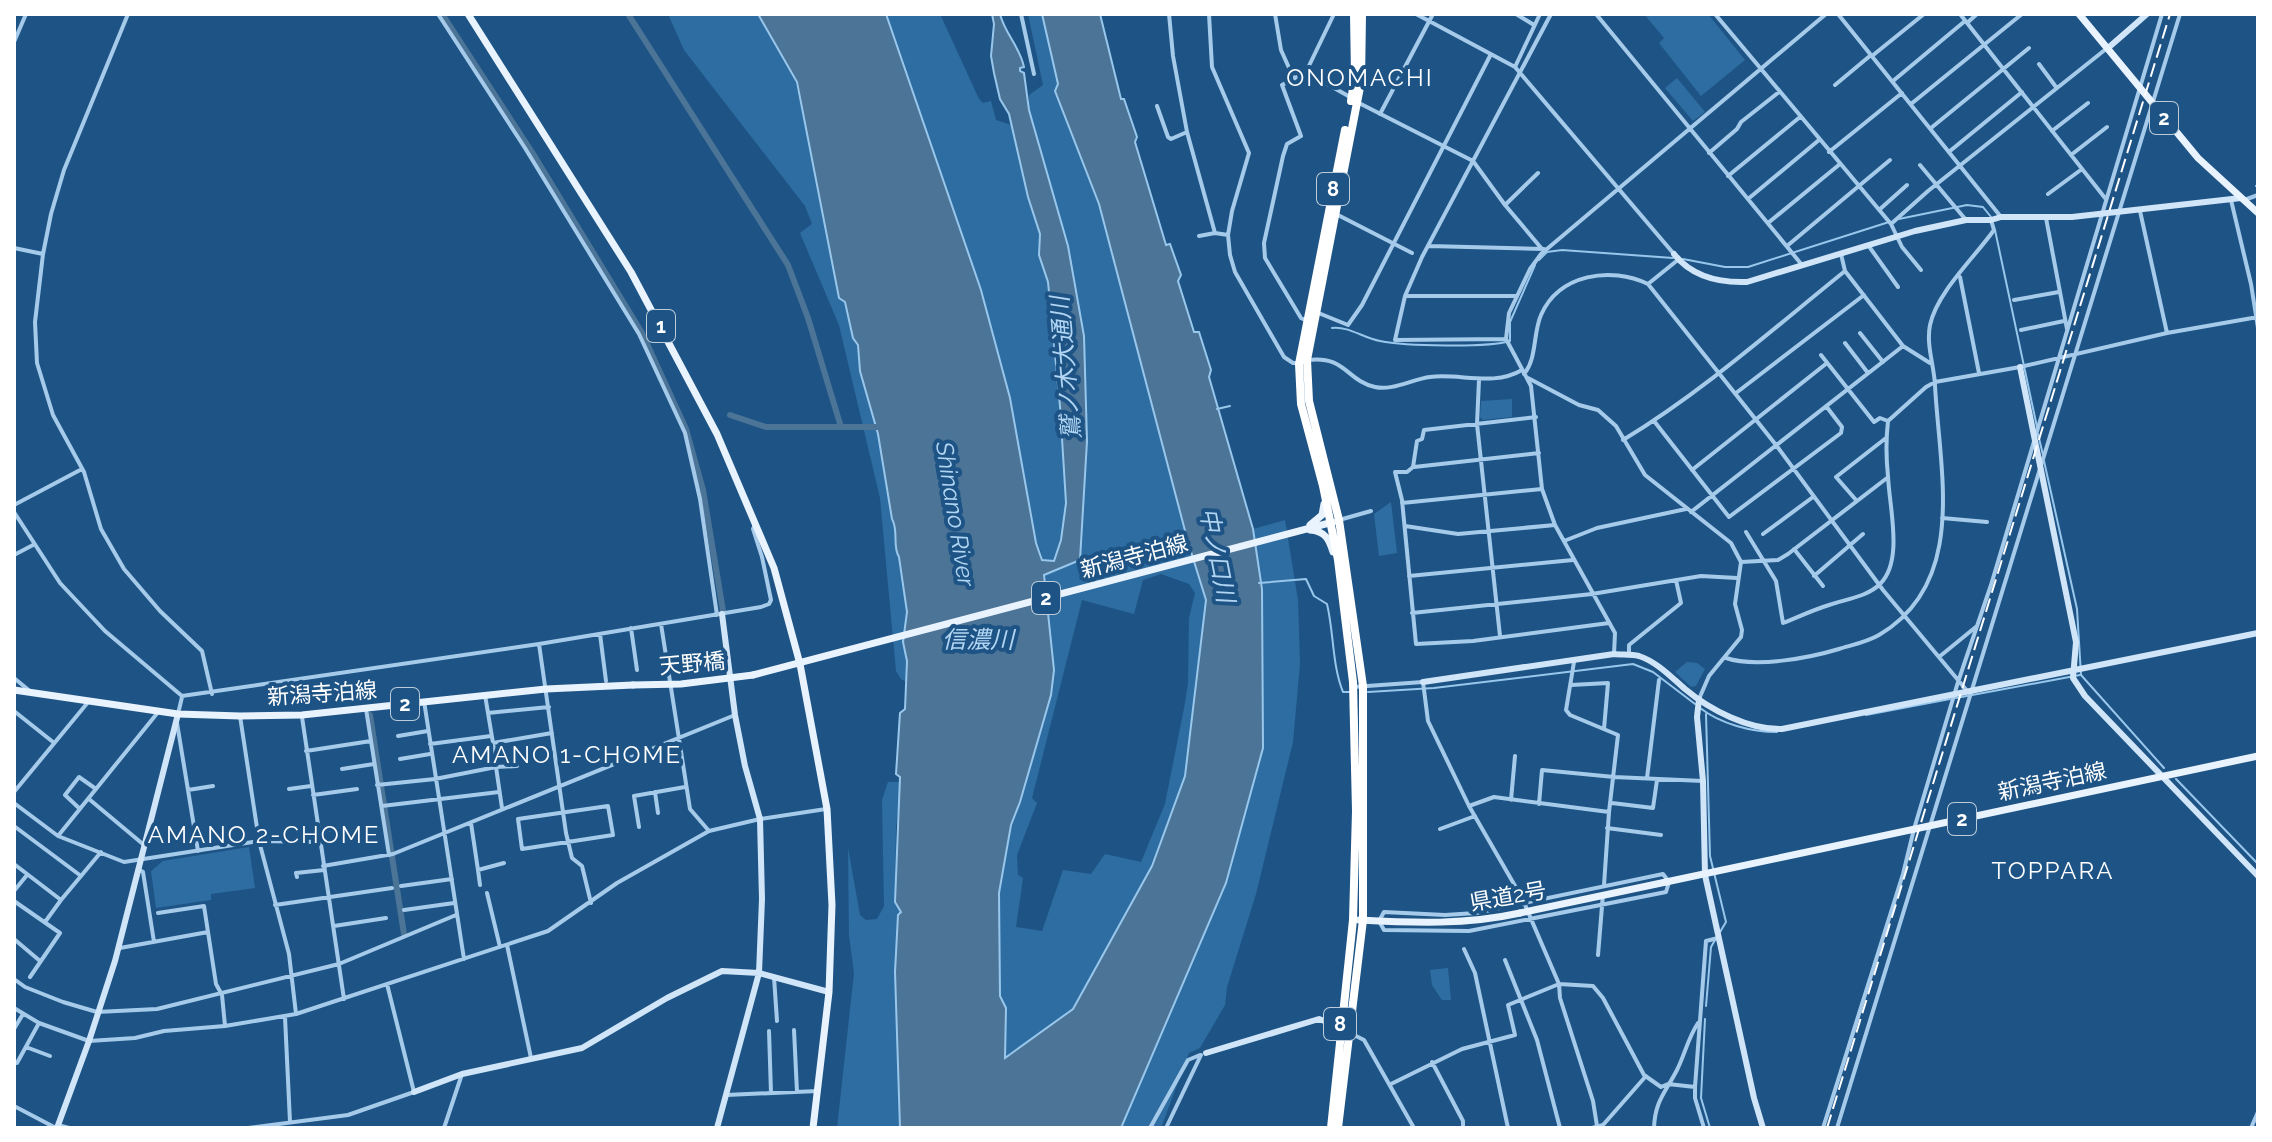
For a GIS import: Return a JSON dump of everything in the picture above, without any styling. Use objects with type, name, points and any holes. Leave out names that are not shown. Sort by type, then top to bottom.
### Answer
[{"type":"highway","name":"8","points":[[1338,1128],[1363,920],[1358,687],[1335,522],[1303,362],[1336,214],[1354,100],[1354,14]]},
{"type":"highway","name":"8","points":[[1331,1128],[1353,920],[1358,687],[1335,522],[1301,404],[1307,321],[1362,61],[1362,14]]},
{"type":"main road","name":"1","points":[[468,14],[631,272],[694,386],[774,568],[802,664],[827,809],[832,905],[829,992],[813,1128]]},
{"type":"main road","name":"2","points":[[2079,14],[2198,158],[2258,213]]},
{"type":"main road","points":[[1301,530],[1322,515],[1324,491]]},
{"type":"main road","name":"新潟寺泊線","points":[[753,675],[1335,522]]},
{"type":"main road","points":[[1301,530],[1318,530],[1328,538],[1335,567],[1340,572]]},
{"type":"main road","name":"天野橋","points":[[633,685],[681,684],[753,675]]},
{"type":"main road","name":"新潟寺泊線","points":[[15,692],[159,711],[177,717],[302,715],[546,689],[633,685]]},
{"type":"main road","name":"新潟寺泊線","points":[[1668,882],[2258,756]]},
{"type":"main road","name":"県道2号","points":[[1353,920],[1486,921],[1668,882]]},
{"type":"street","points":[[14,42],[26,14]]},
{"type":"street","points":[[128,14],[64,170],[43,254],[35,322],[37,363],[53,415],[82,469],[101,529],[124,569],[160,611],[202,651],[212,694]]},
{"type":"street","points":[[438,14],[639,334],[685,433],[700,499],[735,715],[760,819],[762,899],[759,973],[717,1128]]},
{"type":"street","points":[[1021,14],[1034,74]]},
{"type":"street","points":[[1169,14],[1187,132],[1215,233]]},
{"type":"street","points":[[1209,14],[1212,67],[1249,153],[1228,235],[1235,272],[1284,357],[1303,362],[1331,360],[1367,385],[1381,388],[1431,376],[1479,380],[1525,374],[1579,405],[1598,410],[1616,426],[1645,475],[1731,543],[1741,562],[1735,604],[1741,637],[1709,676],[1699,699],[1697,717],[1703,781],[1705,875],[1763,1128]]},
{"type":"street","points":[[1275,14],[1281,50],[1294,79]]},
{"type":"street","points":[[1307,321],[1301,318],[1265,258],[1264,243],[1287,144],[1301,136],[1282,85],[1306,72],[1334,14]]},
{"type":"street","points":[[1416,14],[1515,67],[1676,257],[1706,278],[1726,283],[1747,282],[1868,245],[1966,220],[2119,213],[2241,198],[2248,200],[2258,195]]},
{"type":"street","points":[[1380,114],[1433,14]]},
{"type":"street","points":[[1516,14],[1534,25]]},
{"type":"street","points":[[1515,67],[1540,14]]},
{"type":"street","points":[[1506,339],[1395,340],[1405,296],[1428,246],[1551,14]]},
{"type":"street","points":[[1596,14],[1802,265]]},
{"type":"street","points":[[1715,14],[1891,224],[1902,247],[1921,270]]},
{"type":"street","points":[[1614,654],[1615,633],[1555,525],[1542,489],[1536,417],[1525,374],[1506,339],[1508,320],[1530,269],[1544,249],[1826,14]]},
{"type":"street","points":[[1838,14],[2001,217]]},
{"type":"street","points":[[1835,85],[1924,14]]},
{"type":"street","points":[[1960,14],[2105,198]]},
{"type":"street","points":[[1893,81],[1977,14]]},
{"type":"street","points":[[1911,104],[2022,14]]},
{"type":"street","points":[[1891,224],[2147,14]]},
{"type":"street","points":[[1823,1128],[1900,885],[1958,682],[1979,625],[2162,14]]},
{"type":"street","points":[[1837,1128],[2180,14]]},
{"type":"street","points":[[1931,128],[2029,48]]},
{"type":"street","points":[[1316,312],[1348,325],[1362,305],[1491,54]]},
{"type":"street","points":[[2039,64],[2056,87]]},
{"type":"street","points":[[1306,72],[1473,161],[1505,205],[1544,249]]},
{"type":"street","points":[[1709,153],[1779,92]]},
{"type":"street","points":[[1950,151],[2022,92]]},
{"type":"street","points":[[1829,152],[1902,93]]},
{"type":"street","points":[[2052,131],[2088,103]]},
{"type":"street","points":[[1157,106],[1168,137],[1171,139],[1187,132]]},
{"type":"street","points":[[1727,176],[1800,117]]},
{"type":"street","points":[[2071,155],[2107,127]]},
{"type":"street","points":[[1748,199],[1819,140]]},
{"type":"street","points":[[1787,246],[1890,160]]},
{"type":"street","points":[[1768,223],[1840,164]]},
{"type":"street","points":[[1920,165],[1966,220]]},
{"type":"street","points":[[2048,194],[2082,169]]},
{"type":"street","points":[[1505,205],[1538,173]]},
{"type":"street","points":[[1879,210],[1907,185]]},
{"type":"street","points":[[2231,200],[2258,328]]},
{"type":"street","points":[[2140,211],[2167,333]]},
{"type":"street","points":[[1336,214],[1412,253]]},
{"type":"street","points":[[2046,218],[2068,331]]},
{"type":"street","points":[[1726,658],[1739,663],[1755,663],[1829,652],[1879,635],[1904,615],[1926,589],[1936,559],[1942,518],[1943,466],[1934,401],[1935,382],[1930,363],[1930,325],[1939,301],[1994,230],[1991,220]]},
{"type":"street","points":[[1199,236],[1215,233],[1228,235]]},
{"type":"street","points":[[1868,245],[1898,287]]},
{"type":"street","points":[[1428,246],[1544,249]]},
{"type":"street","points":[[14,248],[43,254]]},
{"type":"street","points":[[1841,254],[1845,271],[1903,346],[1930,363]]},
{"type":"street","points":[[1648,284],[1676,257]]},
{"type":"street","points":[[1623,440],[1654,421],[1845,271]]},
{"type":"street","points":[[1525,374],[1540,317],[1549,301],[1563,288],[1579,278],[1595,275],[1616,276],[1648,284],[1776,445],[1879,585],[1958,682],[1970,692]]},
{"type":"street","points":[[1959,276],[1979,373]]},
{"type":"street","points":[[2014,300],[2059,292]]},
{"type":"street","points":[[1736,394],[1864,295]]},
{"type":"street","points":[[1405,296],[1517,296]]},
{"type":"street","points":[[1746,532],[1776,581],[1783,623],[1860,596],[1879,585],[1888,573],[1894,545],[1886,438],[1888,421],[1926,387],[1935,382],[2257,317]]},
{"type":"street","points":[[2021,330],[2064,321]]},
{"type":"street","points":[[1860,333],[1883,362]]},
{"type":"street","points":[[1845,343],[1868,373]]},
{"type":"street","points":[[1564,541],[1597,528],[1689,510],[1903,346]]},
{"type":"street","points":[[1821,355],[1874,422],[1880,418],[1888,421]]},
{"type":"street","points":[[1692,470],[1827,363]]},
{"type":"street","points":[[2020,367],[2076,642],[2073,678],[2085,696],[2258,876]]},
{"type":"street","points":[[1479,380],[1477,424],[1500,637]]},
{"type":"street","points":[[1654,421],[1729,517],[1841,433],[1842,427],[1826,406]]},
{"type":"street","points":[[1413,467],[1417,441],[1422,439],[1424,430],[1536,417]]},
{"type":"street","points":[[1856,500],[1836,477],[1886,438]]},
{"type":"street","points":[[1539,453],[1413,467],[1407,472],[1395,472],[1405,526],[1416,644],[1610,623]]},
{"type":"street","points":[[14,505],[82,469]]},
{"type":"street","points":[[1741,562],[1778,560],[1888,477]]},
{"type":"street","points":[[1402,503],[1542,489]]},
{"type":"street","points":[[1763,534],[1813,497]]},
{"type":"street","points":[[1335,522],[1371,511]]},
{"type":"street","points":[[14,512],[60,583],[105,631],[182,696],[539,644],[761,607],[771,600],[753,529],[756,522]]},
{"type":"street","points":[[1942,518],[1987,522]]},
{"type":"street","points":[[1405,526],[1458,534],[1555,525]]},
{"type":"street","points":[[1814,576],[1863,534]]},
{"type":"street","points":[[14,555],[33,545]]},
{"type":"street","points":[[1794,549],[1823,586]]},
{"type":"street","points":[[1409,576],[1573,560]]},
{"type":"street","points":[[1412,613],[1592,594],[1701,576],[1737,578]]},
{"type":"street","points":[[1629,655],[1629,645],[1681,603],[1676,580]]},
{"type":"street","points":[[661,624],[690,809],[709,831]]},
{"type":"street","points":[[1939,657],[1979,625]]},
{"type":"street","points":[[631,628],[637,670]]},
{"type":"street","points":[[1358,687],[1423,682],[1614,654],[1629,655],[1638,656],[1660,668],[1716,711],[1772,729],[2258,633]]},
{"type":"street","points":[[600,634],[606,681]]},
{"type":"street","points":[[539,644],[572,858],[582,866],[591,903]]},
{"type":"street","points":[[1574,662],[1566,710],[1570,715],[1618,735],[1607,828],[1598,955]]},
{"type":"street","points":[[14,678],[32,693]]},
{"type":"street","points":[[1647,778],[1659,680]]},
{"type":"street","points":[[1423,682],[1428,721],[1469,806],[1525,904],[1559,984],[1560,998],[1599,1127]]},
{"type":"street","points":[[1571,685],[1608,683],[1604,729]]},
{"type":"street","points":[[485,695],[502,809]]},
{"type":"street","points":[[56,1127],[89,1041],[118,948],[182,696]]},
{"type":"street","points":[[14,792],[89,701]]},
{"type":"street","points":[[424,701],[464,959]]},
{"type":"street","points":[[488,713],[549,707]]},
{"type":"street","points":[[366,709],[389,855]]},
{"type":"street","points":[[14,711],[53,742]]},
{"type":"street","points":[[58,836],[159,711]]},
{"type":"street","points":[[302,715],[344,999]]},
{"type":"street","points":[[297,877],[296,873],[389,855],[735,715]]},
{"type":"street","points":[[240,716],[259,841],[289,954],[296,1014]]},
{"type":"street","points":[[177,717],[198,851]]},
{"type":"street","points":[[398,736],[428,731]]},
{"type":"street","points":[[493,743],[552,733]]},
{"type":"street","points":[[430,744],[491,736]]},
{"type":"street","points":[[306,751],[371,741]]},
{"type":"street","points":[[400,759],[430,754]]},
{"type":"street","points":[[1511,800],[1515,756]]},
{"type":"street","points":[[342,769],[374,764]]},
{"type":"street","points":[[377,785],[517,766]]},
{"type":"street","points":[[1539,804],[1542,770],[1703,781]]},
{"type":"street","points":[[80,809],[65,795],[79,777],[96,789]]},
{"type":"street","points":[[1611,803],[1653,808],[1657,780]]},
{"type":"street","points":[[188,790],[213,786]]},
{"type":"street","points":[[289,789],[311,786]]},
{"type":"street","points":[[639,827],[634,796],[685,787]]},
{"type":"street","points":[[313,795],[357,789]]},
{"type":"street","points":[[381,806],[499,792]]},
{"type":"street","points":[[655,792],[658,813]]},
{"type":"street","points":[[1469,806],[1494,797],[1609,812]]},
{"type":"street","points":[[89,799],[144,845]]},
{"type":"street","points":[[14,803],[58,836],[124,862],[259,841],[319,842]]},
{"type":"street","points":[[522,849],[613,835],[608,806],[518,819],[522,849],[524,857]]},
{"type":"street","points":[[14,1008],[39,1023],[89,1041],[135,1038],[191,1027],[225,1026],[296,1014],[548,931],[617,883],[709,831],[760,819],[827,809]]},
{"type":"street","points":[[1440,829],[1475,816]]},
{"type":"street","points":[[471,823],[480,885]]},
{"type":"street","points":[[14,826],[81,876]]},
{"type":"street","points":[[317,831],[340,828]]},
{"type":"street","points":[[1607,828],[1661,835]]},
{"type":"street","points":[[45,922],[101,852]]},
{"type":"street","points":[[478,870],[504,863]]},
{"type":"street","points":[[14,864],[61,900]]},
{"type":"street","points":[[138,869],[143,872],[154,942]]},
{"type":"street","points":[[1663,874],[1668,882],[1666,892],[1447,932],[1384,930],[1379,921],[1384,912],[1445,915],[1525,904],[1663,874]]},
{"type":"street","points":[[14,891],[27,875]]},
{"type":"street","points":[[401,886],[452,879]]},
{"type":"street","points":[[275,905],[392,888]]},
{"type":"street","points":[[487,893],[500,947]]},
{"type":"street","points":[[14,901],[60,933],[30,977]]},
{"type":"street","points":[[404,910],[454,903]]},
{"type":"street","points":[[158,913],[204,906],[225,1026]]},
{"type":"street","points":[[14,979],[25,987],[97,1012],[157,1009],[339,964],[456,915]]},
{"type":"street","points":[[334,926],[386,918]]},
{"type":"street","points":[[118,948],[208,932]]},
{"type":"street","points":[[1704,1128],[1695,1098],[1699,1021],[1706,941],[1719,938]]},
{"type":"street","points":[[14,939],[40,961]]},
{"type":"street","points":[[507,945],[531,1060]]},
{"type":"street","points":[[1464,949],[1475,973],[1508,1128]]},
{"type":"street","points":[[1505,960],[1537,1040],[1560,1128]]},
{"type":"street","points":[[248,1128],[348,1115],[462,1074],[582,1048],[722,971],[759,973],[829,992]]},
{"type":"street","points":[[774,977],[777,1021]]},
{"type":"street","points":[[387,984],[414,1092]]},
{"type":"street","points":[[1391,1084],[1462,1049],[1515,1035],[1508,1005],[1559,984],[1593,986],[1603,998],[1646,1076],[1661,1087],[1668,1084],[1695,1087]]},
{"type":"street","points":[[14,1029],[23,1014]]},
{"type":"street","points":[[285,1016],[290,1122]]},
{"type":"street","points":[[1150,1128],[1188,1060],[1319,1019],[1364,1040],[1414,1128]]},
{"type":"street","points":[[1654,1128],[1655,1110],[1699,1021]]},
{"type":"street","points":[[17,1063],[39,1023]]},
{"type":"street","points":[[794,1030],[797,1092]]},
{"type":"street","points":[[769,1031],[771,1093]]},
{"type":"street","points":[[26,1047],[50,1056]]},
{"type":"street","points":[[1166,1128],[1203,1054]]},
{"type":"street","points":[[1432,1062],[1463,1121],[1463,1128]]},
{"type":"street","points":[[444,1128],[462,1074]]},
{"type":"street","points":[[1599,1127],[1646,1076]]},
{"type":"street","points":[[726,1095],[818,1091]]},
{"type":"street","points":[[14,1106],[56,1127],[69,1128]]},
{"type":"street","points":[[2251,1128],[2258,1112]]},
{"type":"shaded area","points":[[668,14],[758,14],[795,79],[839,297],[845,302],[853,338],[858,345],[860,371],[878,434],[907,612],[903,642],[908,683],[896,671],[880,498],[839,325],[800,233],[812,224],[805,206],[684,50]]},
{"type":"shaded area","points":[[886,14],[940,14],[979,99],[983,103],[991,101],[996,120],[1011,125],[1040,234],[1039,255],[1048,282],[1066,503],[1055,561],[1042,560],[1036,543],[1010,398],[981,290]]},
{"type":"shaded area","points":[[1028,14],[1042,14],[1058,84],[1055,91],[1099,204],[1188,542],[1206,599],[1185,776],[1152,866],[1073,1009],[1005,1059],[1006,1008],[1000,996],[999,893],[1011,825],[1051,695],[1054,670],[1044,575],[1080,560],[1087,441],[1084,336],[1068,246],[1029,110],[1029,95],[1043,85]],"holes":[[[1161,574],[1189,584],[1195,593],[1189,618],[1185,703],[1165,804],[1141,862],[1105,854],[1091,874],[1063,870],[1042,931],[1016,927],[1023,878],[1018,875],[1017,855],[1037,803],[1032,798],[1082,600],[1134,614],[1143,580]]]},
{"type":"shaded area","points":[[1644,14],[1708,14],[1745,60],[1701,96],[1659,43],[1664,38]]},
{"type":"shaded area","points":[[1677,78],[1705,112],[1693,121],[1665,88]]},
{"type":"shaded area","points":[[1512,399],[1512,417],[1483,420],[1480,417],[1481,401]]},
{"type":"shaded area","points":[[1391,502],[1397,553],[1379,556],[1374,514]]},
{"type":"shaded area","points":[[1285,520],[1298,600],[1300,664],[1293,742],[1256,894],[1227,987],[1225,1005],[1200,1048],[1189,1053],[1161,1128],[1120,1128],[1226,883],[1263,748],[1262,589],[1253,529]]},
{"type":"shaded area","points":[[1687,662],[1697,663],[1705,669],[1696,686],[1691,687],[1675,672]]},
{"type":"shaded area","points":[[888,782],[900,782],[901,788],[896,827],[895,902],[901,912],[898,915],[895,972],[900,1128],[837,1128],[854,973],[849,935],[848,848],[860,915],[866,920],[877,919],[884,906],[882,800]]},
{"type":"shaded area","points":[[249,847],[255,888],[211,894],[211,900],[156,908],[151,871],[163,861]]},
{"type":"shaded area","points":[[1448,968],[1451,1000],[1442,1000],[1432,985],[1430,970]]},
{"type":"water","name":"信濃川","points":[[758,14],[886,14],[981,290],[1010,398],[1036,543],[1042,560],[1054,561],[1061,540],[1066,503],[1048,282],[1039,255],[1040,234],[1009,114],[1000,99],[994,73],[991,56],[992,14],[1000,14],[1022,59],[1024,67],[1020,71],[1024,73],[1029,110],[1068,246],[1084,336],[1087,441],[1080,560],[1044,575],[1054,670],[1051,695],[1011,825],[999,893],[1000,996],[1006,1008],[1005,1058],[1073,1009],[1152,866],[1185,776],[1206,600],[1099,204],[1055,91],[1058,84],[1042,14],[1100,14],[1121,99],[1124,99],[1137,137],[1135,142],[1166,245],[1170,244],[1181,275],[1178,281],[1194,332],[1199,332],[1211,370],[1209,377],[1253,529],[1262,589],[1263,748],[1226,883],[1121,1128],[900,1128],[895,972],[898,915],[901,912],[895,902],[900,777],[896,774],[900,713],[905,709],[907,661],[903,642],[907,612],[878,434],[860,371],[858,345],[853,338],[845,302],[839,298],[797,82]]},
{"type":"waterway","points":[[442,14],[535,157],[642,333],[686,429],[703,490],[723,611]]},
{"type":"waterway","points":[[628,14],[788,265],[808,318],[841,427]]},
{"type":"waterway","points":[[1899,219],[1967,205],[1983,207],[1991,217]]},
{"type":"waterway","points":[[1683,259],[1725,267],[1748,267],[1889,222]]},
{"type":"waterway","points":[[1995,230],[2037,427]]},
{"type":"waterway","points":[[1539,260],[1547,252],[1562,250],[1673,258]]},
{"type":"waterway","points":[[1332,328],[1380,341],[1407,344],[1466,345],[1510,341],[1510,322],[1535,265]]},
{"type":"waterway","points":[[1217,409],[1230,406]]},
{"type":"waterway","points":[[730,415],[766,427],[877,427]]},
{"type":"waterway","points":[[2038,434],[2043,455]]},
{"type":"waterway","points":[[2044,461],[2077,609],[2081,675],[2164,768]]},
{"type":"waterway","points":[[1259,583],[1306,579],[1314,596],[1327,604],[1339,682],[1343,692],[1349,692]]},
{"type":"waterway","points":[[1368,692],[1434,688],[1633,664],[1653,672],[1695,704]]},
{"type":"waterway","points":[[1956,698],[2080,675]]},
{"type":"waterway","points":[[1866,715],[1950,699]]},
{"type":"waterway","points":[[1700,708],[1737,726],[1777,732]]},
{"type":"waterway","points":[[1706,714],[1710,856],[1726,922],[1720,932]]},
{"type":"waterway","points":[[370,715],[404,934]]},
{"type":"waterway","points":[[2176,779],[2258,864]]},
{"type":"waterway","points":[[1706,1006],[1711,947],[1715,940]]},
{"type":"waterway","points":[[1705,1019],[1701,1098],[1710,1128]]},
{"type":"railway","points":[[1827,1128],[2170,14]]},
{"type":"district","name":"ONOMACHI","points":[[1360,78]]},
{"type":"district","name":"AMANO 1-CHOME","points":[[567,755]]},
{"type":"district","name":"AMANO 2-CHOME","points":[[264,835]]},
{"type":"district","name":"TOPPARA","points":[[2053,871]]},
{"type":"water label","name":"鷲ノ木大通川","points":[[1066,368]]},
{"type":"water label","name":"Shinano River","points":[[955,514]]},
{"type":"water label","name":"中ノ口川","points":[[1217,555]]}]
